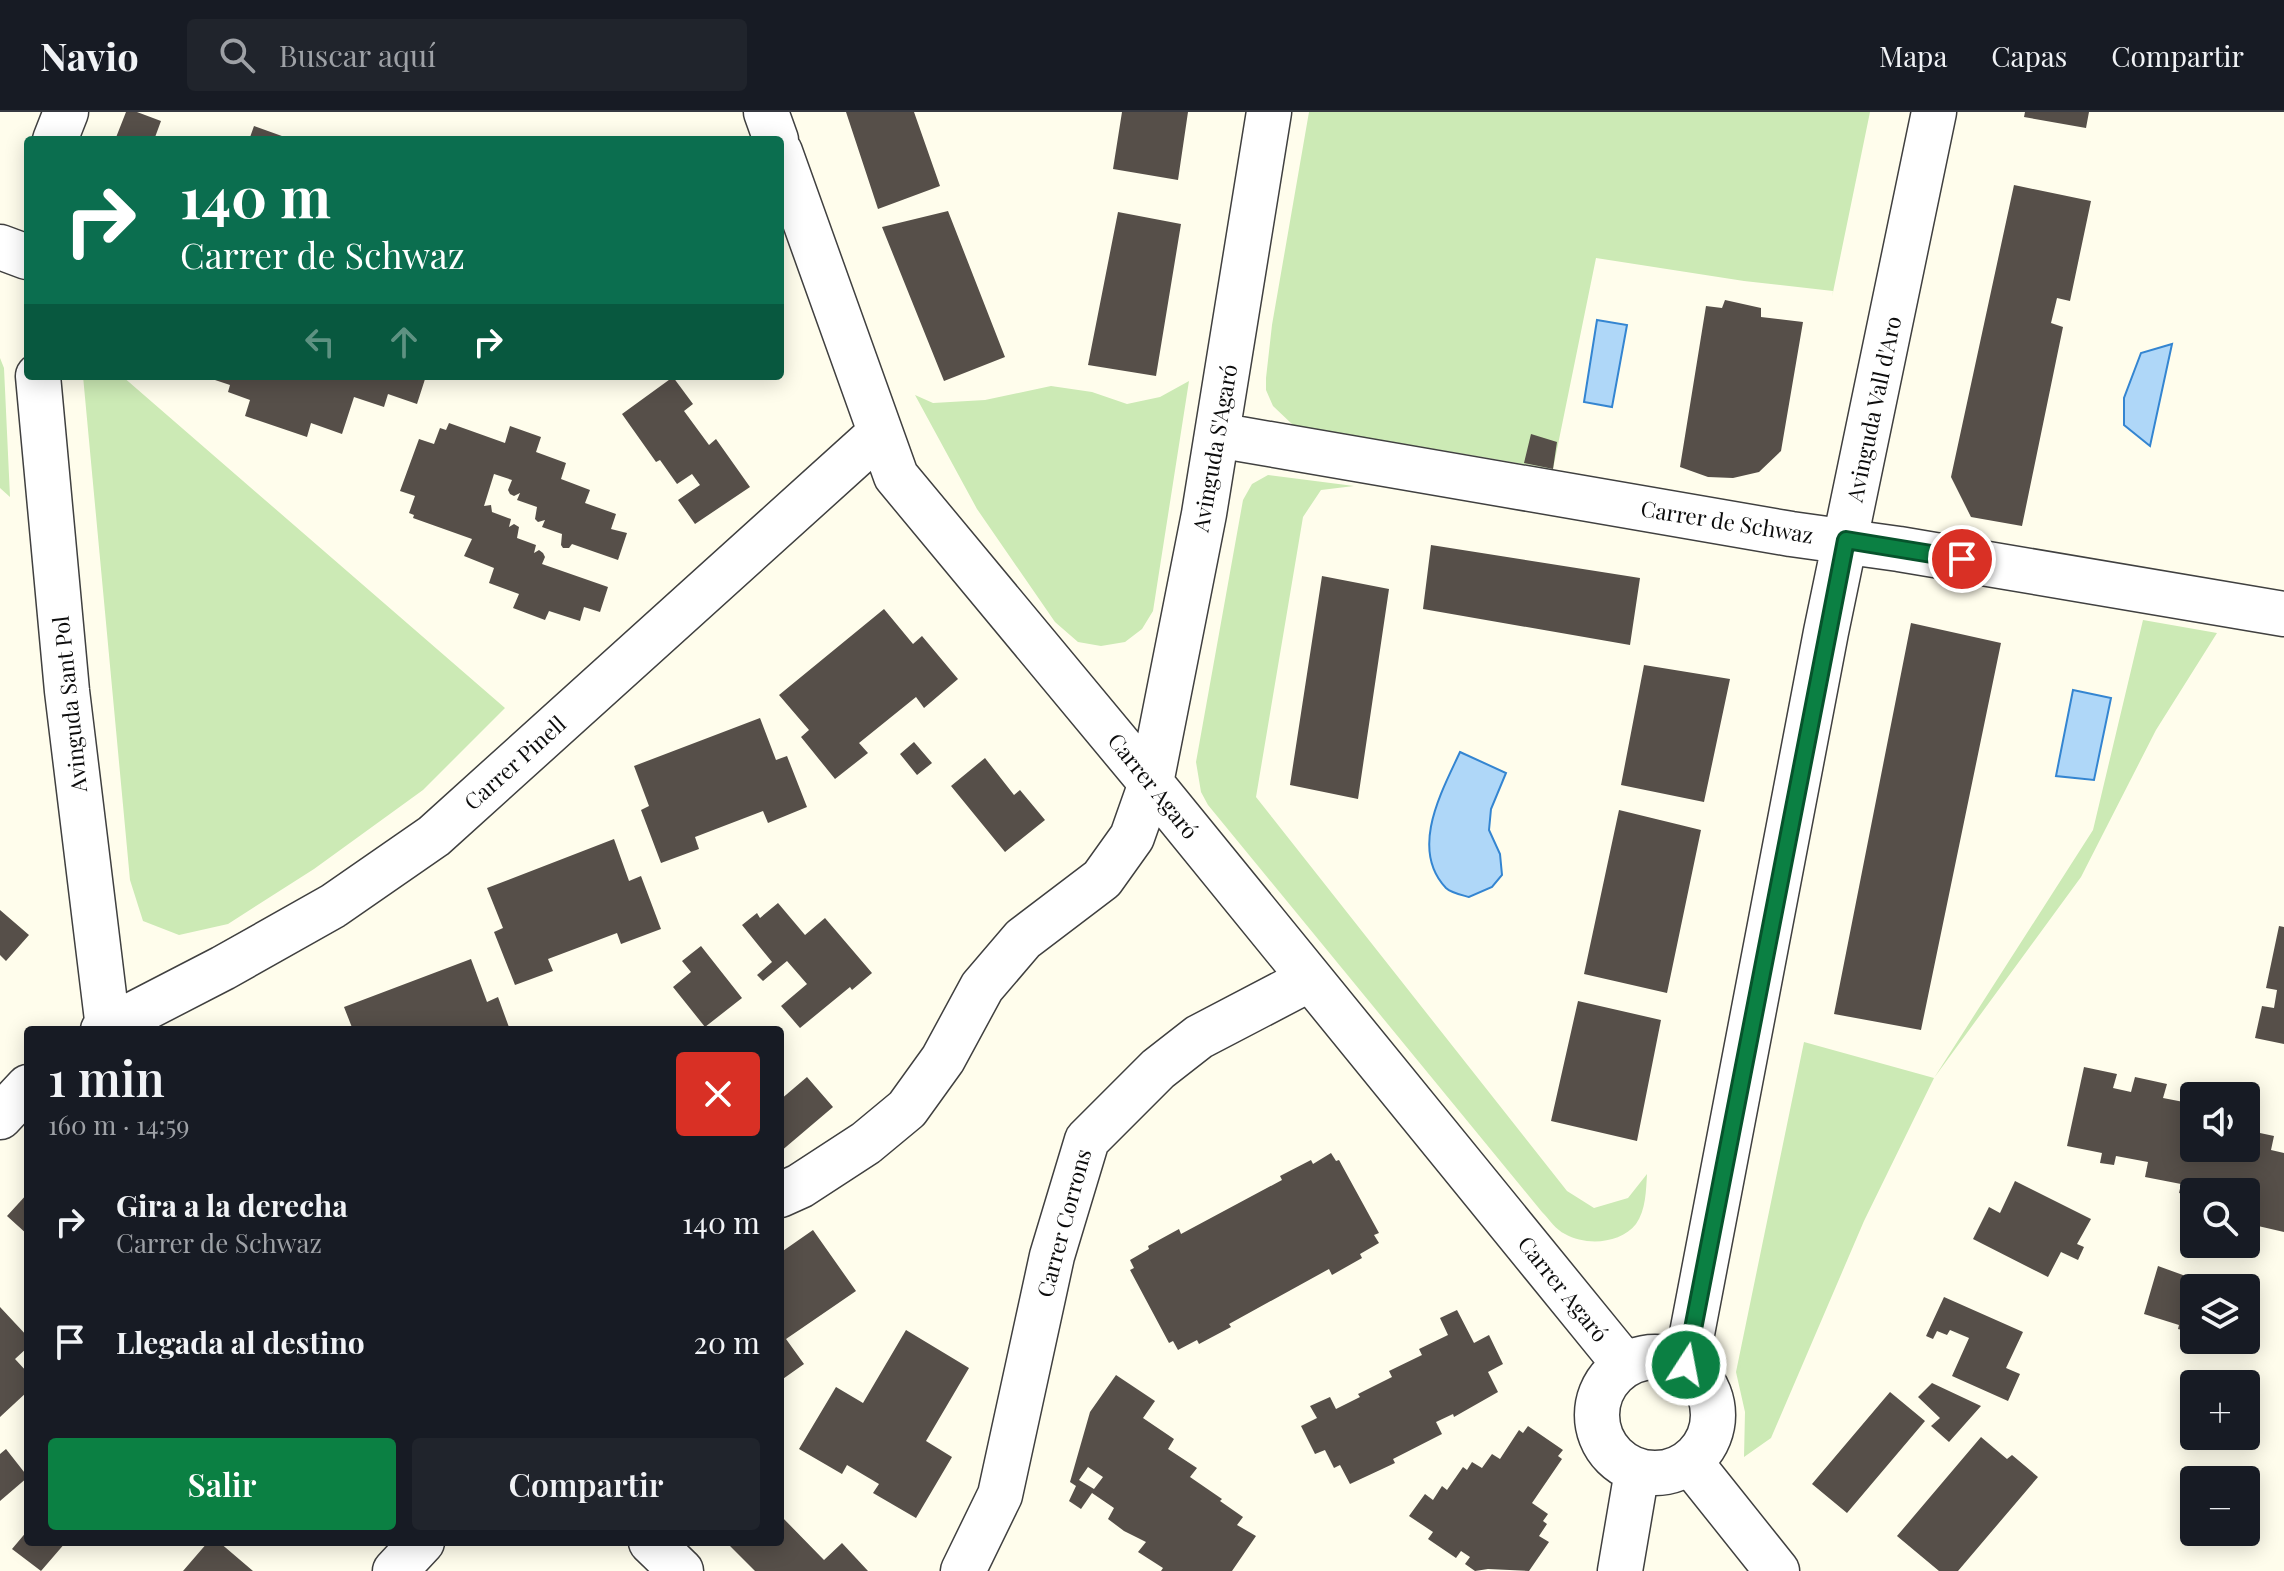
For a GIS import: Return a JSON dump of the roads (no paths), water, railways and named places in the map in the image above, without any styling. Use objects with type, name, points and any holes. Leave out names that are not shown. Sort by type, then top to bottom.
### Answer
[{"type":"street","points":[[57,136],[66,112]]},
{"type":"street","points":[[766,112],[775,136]]},
{"type":"street","name":"Avinguda S'Agaró","points":[[784,1193],[866,1143],[907,1109],[943,1059],[982,987],[1023,939],[1102,879],[1132,837],[1151,783],[1217,435],[1269,112]]},
{"type":"street","name":"Avinguda Vall d'Aro","points":[[1686,1365],[1846,540],[1934,112]]},
{"type":"street","name":"Carrer Agaró","points":[[784,163],[896,476],[1151,783],[1625,1365]]},
{"type":"street","points":[[0,247],[24,256]]},
{"type":"street","name":"Avinguda Sant Pol","points":[[38,380],[67,691],[107,1026]]},
{"type":"street","name":"Carrer Pinell","points":[[113,1026],[333,906],[434,836],[880,433]]},
{"type":"street","name":"Carrer de Schwaz","points":[[1217,435],[1791,534],[1846,540],[2284,614]]},
{"type":"street","name":"Carrer Corrons","points":[[963,1571],[1000,1495],[1052,1256],[1087,1140],[1158,1069],[1199,1037],[1310,979]]},
{"type":"street","points":[[0,1072],[24,1076]]},
{"type":"street","points":[[0,1117],[24,1091]]},
{"type":"street","points":[[1648,1357],[1668,1358],[1686,1365],[1702,1380],[1711,1398],[1713,1418],[1706,1443],[1690,1462],[1658,1473],[1637,1471],[1621,1463],[1602,1440],[1597,1420],[1600,1395],[1610,1378],[1625,1365],[1648,1357]]},
{"type":"street","points":[[1690,1462],[1777,1571]]},
{"type":"street","points":[[1620,1571],[1637,1471]]},
{"type":"street","points":[[395,1571],[418,1546]]},
{"type":"street","points":[[655,1546],[681,1571]]},
{"type":"water","points":[[1597,320],[1627,325],[1612,407],[1584,402]]},
{"type":"water","points":[[2172,344],[2150,446],[2124,425],[2124,398],[2141,353]]},
{"type":"water","points":[[2073,690],[2111,698],[2094,780],[2056,776]]},
{"type":"water","points":[[1460,752],[1506,773],[1491,809],[1489,830],[1500,854],[1502,875],[1492,887],[1469,897],[1446,888],[1435,873],[1430,856],[1432,820]]}]
